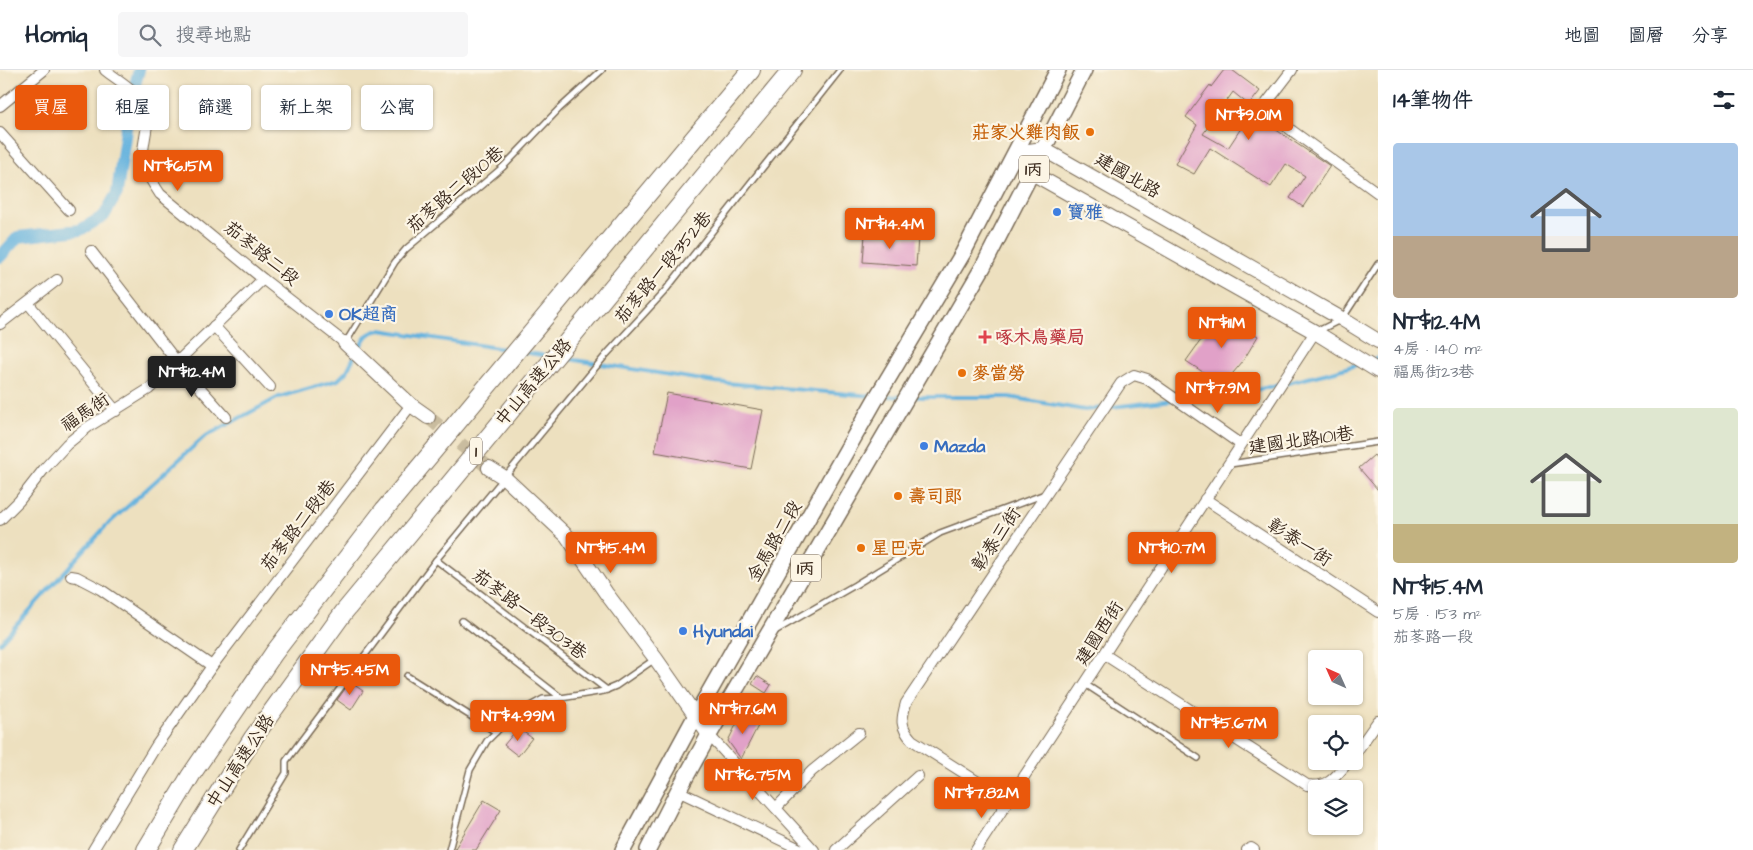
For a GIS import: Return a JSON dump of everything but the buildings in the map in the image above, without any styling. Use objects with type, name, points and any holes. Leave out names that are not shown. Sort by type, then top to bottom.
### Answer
[{"type":"highway","name":"中山高速公路","points":[[146,850],[191,775],[274,653],[384,510],[751,70]]},
{"type":"highway","name":"中山高速公路","points":[[183,850],[253,738],[344,612],[792,70]]},
{"type":"main road","name":"1丙","points":[[1015,152],[1058,70]]},
{"type":"main road","name":"1丙","points":[[648,850],[709,735],[983,267],[1084,70]]},
{"type":"main road","name":"金馬路二段","points":[[623,850],[877,396],[963,253],[1015,152]]},
{"type":"street","points":[[0,106],[44,70]]},
{"type":"street","name":"茄苳路二段","points":[[107,71],[134,92],[146,108],[143,159],[149,178],[160,194],[353,350],[411,405],[428,417]]},
{"type":"street","points":[[1290,71],[1262,109],[1378,193]]},
{"type":"street","points":[[0,133],[69,210]]},
{"type":"street","points":[[1015,152],[1043,149]]},
{"type":"street","name":"建國北路","points":[[1043,149],[1378,341]]},
{"type":"street","points":[[1015,152],[1032,173],[1315,332],[1378,371]]},
{"type":"street","points":[[91,251],[177,362],[226,417]]},
{"type":"street","name":"福馬街","points":[[0,520],[19,501],[67,444],[88,427],[149,389],[263,279]]},
{"type":"street","points":[[0,324],[57,280]]},
{"type":"street","points":[[28,303],[116,411]]},
{"type":"street","points":[[214,326],[270,387]]},
{"type":"street","name":"建國西街","points":[[976,850],[1315,332]]},
{"type":"street","name":"彰泰三街","points":[[1008,801],[912,740],[904,731],[902,716],[906,703],[1121,384],[1134,375],[1147,379],[1240,444]]},
{"type":"street","name":"茄苳路二段1巷","points":[[93,850],[156,746],[212,666],[411,405]]},
{"type":"street","points":[[489,468],[505,478],[567,536],[709,735],[814,850]]},
{"type":"street","name":"彰泰一街","points":[[1205,499],[1378,612]]},
{"type":"street","points":[[71,576],[77,577],[100,589],[212,666]]},
{"type":"street","points":[[1105,654],[1307,785],[1318,787],[1330,782],[1341,770]]},
{"type":"street","points":[[1363,742],[1378,721]]},
{"type":"street","points":[[776,808],[812,771],[858,733]]},
{"type":"street","points":[[836,850],[918,776]]},
{"type":"street","points":[[678,791],[802,850]]},
{"type":"street","points":[[1247,850],[1251,848],[1254,850]]},
{"type":"lane","name":"茄苳路二段10巷","points":[[353,350],[394,262],[406,249],[503,167],[559,109],[602,70]]},
{"type":"lane","name":"茄苳路一段352巷","points":[[239,850],[286,773],[286,761],[436,560],[605,356],[664,292],[840,70]]},
{"type":"lane","points":[[1315,332],[1342,319],[1378,264]]},
{"type":"lane","name":"建國北路101巷","points":[[1227,465],[1378,442]]},
{"type":"lane","points":[[766,636],[940,533],[1046,493]]},
{"type":"lane","name":"茄苳路一段303巷","points":[[436,560],[607,690]]},
{"type":"lane","points":[[462,621],[561,698]]},
{"type":"lane","points":[[449,850],[470,770],[487,741],[512,716],[543,699],[561,698],[607,690],[656,659]]},
{"type":"lane","points":[[407,676],[496,732]]},
{"type":"lane","points":[[1085,684],[1198,758]]},
{"type":"waterway","points":[[0,257],[18,237],[80,230],[104,216],[117,193],[129,108],[139,70]]},
{"type":"waterway","points":[[358,351],[368,335],[380,330],[511,350]]},
{"type":"waterway","points":[[522,352],[548,356]]},
{"type":"waterway","points":[[0,643],[105,527],[204,437],[279,397],[338,380],[347,371],[354,357]]},
{"type":"waterway","points":[[562,358],[715,382],[872,396]]},
{"type":"waterway","points":[[1368,361],[1378,358]]},
{"type":"waterway","points":[[1284,384],[1359,364]]},
{"type":"waterway","points":[[1180,399],[1256,390],[1277,385]]},
{"type":"waterway","points":[[882,396],[902,397]]},
{"type":"waterway","points":[[912,397],[1009,397],[1085,410],[1173,400]]},
{"type":"tunnel","points":[[428,417],[489,468]]},
{"type":"place","name":"莊家火雞肉飯","points":[[1090,132]]},
{"type":"place","name":"寶雅","points":[[1057,212]]},
{"type":"place","name":"OK超商","points":[[329,314]]},
{"type":"place","name":"啄木鳥藥局","points":[[985,337]]},
{"type":"place","name":"麥當勞","points":[[962,373]]},
{"type":"place","name":"Mazda","points":[[924,446]]},
{"type":"place","name":"壽司郎","points":[[898,496]]},
{"type":"place","name":"星巴克","points":[[861,548]]},
{"type":"place","name":"Hyundai","points":[[683,631]]}]
